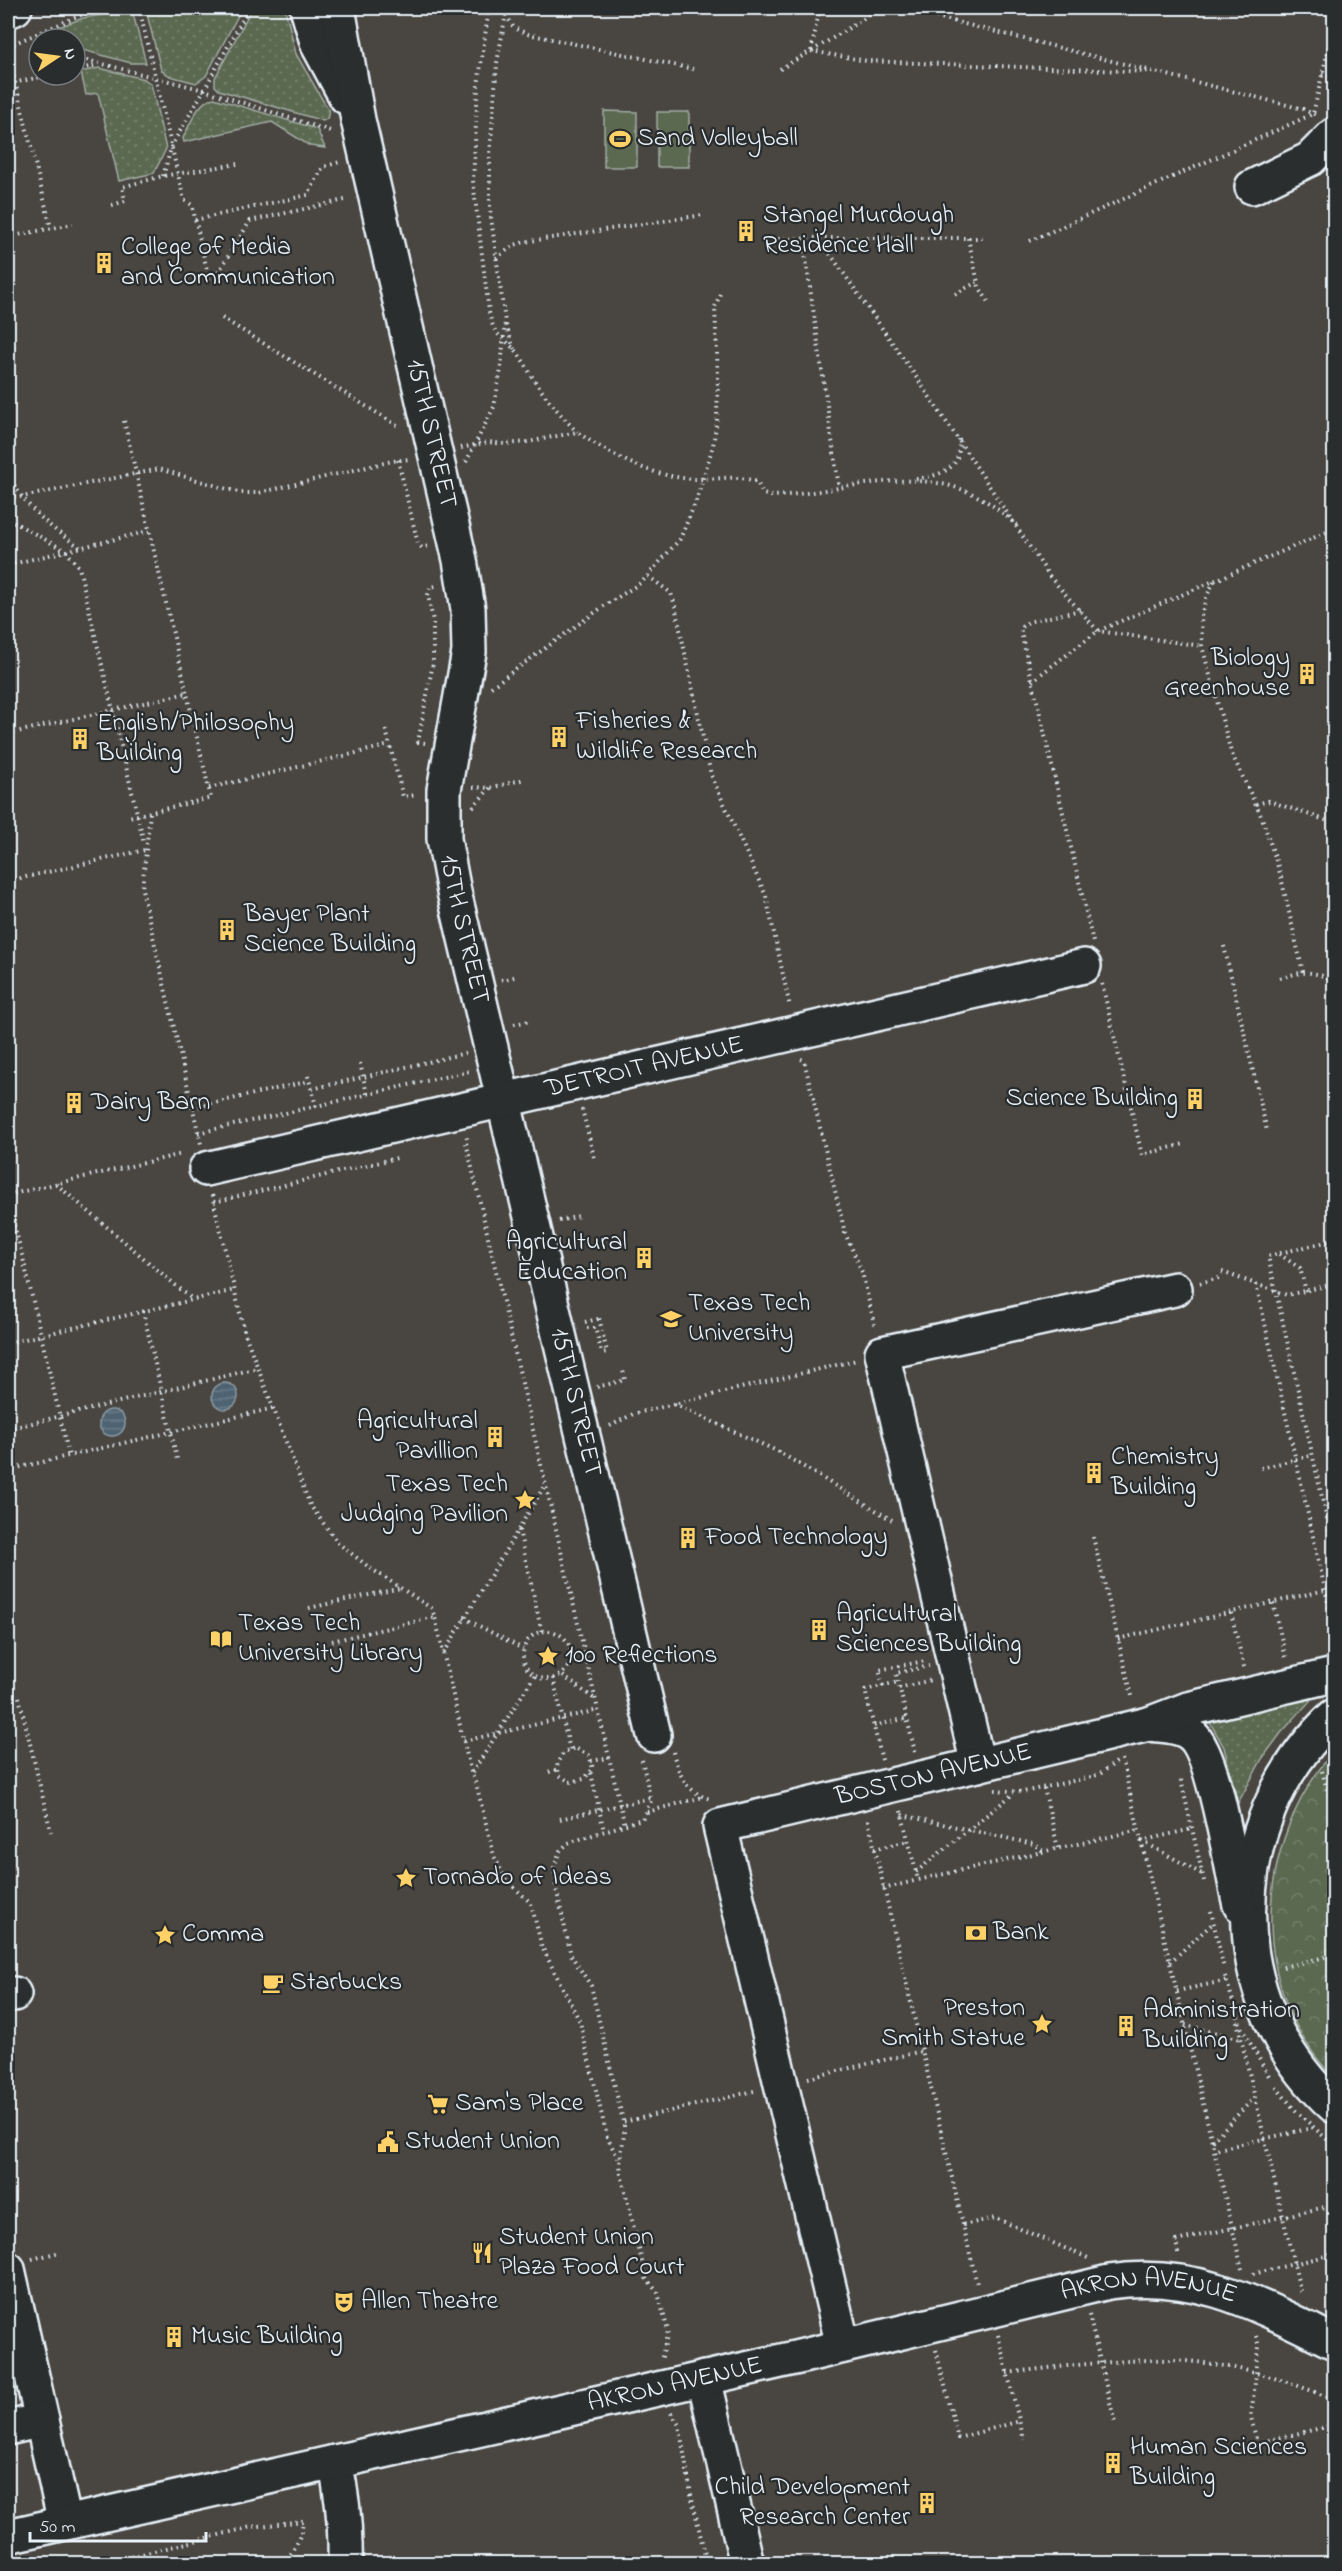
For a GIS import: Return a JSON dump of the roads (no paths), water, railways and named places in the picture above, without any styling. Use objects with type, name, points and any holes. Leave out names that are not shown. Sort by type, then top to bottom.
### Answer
[{"type":"street","points":[[8,11],[15,8]]},
{"type":"street","name":"15TH STREET","points":[[307,8],[318,45],[349,127],[450,459],[460,560],[468,609],[469,652],[436,787],[444,838],[454,892],[503,1101],[663,1741]]},
{"type":"street","name":"15TH STREET","points":[[338,8],[349,127]]},
{"type":"street","points":[[349,127],[354,45],[359,8]]},
{"type":"street","points":[[1252,187],[1282,174],[1325,138]]},
{"type":"street","name":"DETROIT AVENUE","points":[[204,1159],[503,1101],[1093,964]]},
{"type":"street","points":[[983,1777],[882,1353],[1176,1289]]},
{"type":"street","name":"BOSTON AVENUE","points":[[1139,1735],[1188,1709],[1335,1675]]},
{"type":"street","points":[[1324,2117],[1309,2080],[1280,2037],[1260,1990],[1250,1940],[1249,1889],[1258,1838],[1267,1814],[1290,1769],[1305,1748],[1335,1716]]},
{"type":"street","name":"BOSTON AVENUE","points":[[843,2346],[720,1813],[983,1777],[1175,1727],[1191,1733],[1202,1747],[1211,1775],[1238,1899],[1250,1940]]},
{"type":"street","points":[[8,2269],[65,2523]]},
{"type":"street","name":"AKRON AVENUE","points":[[8,2536],[704,2378],[1109,2283],[1158,2278],[1222,2290],[1335,2342]]},
{"type":"street","points":[[704,2378],[747,2564]]},
{"type":"street","points":[[8,2428],[42,2420]]},
{"type":"street","points":[[335,2462],[344,2500],[345,2564]]},
{"type":"water","points":[[225,1383],[234,1387],[238,1396],[234,1405],[225,1409],[216,1405],[212,1396],[216,1387]]},
{"type":"water","points":[[112,1410],[121,1414],[125,1423],[121,1432],[112,1436],[103,1432],[99,1423],[103,1414]]},
{"type":"place","name":"Sand Volleyball","points":[[620,139]]},
{"type":"place","name":"Stangel Murdough Residence Hall","points":[[746,231]]},
{"type":"place","name":"College of Media and Communication","points":[[104,263]]},
{"type":"place","name":"Biology Greenhouse","points":[[1307,674]]},
{"type":"place","name":"Fisheries & Wildlife Research","points":[[559,737]]},
{"type":"place","name":"English/Philosophy Building","points":[[80,739]]},
{"type":"place","name":"Bayer Plant Science Building","points":[[227,930]]},
{"type":"place","name":"Science Building","points":[[1195,1099]]},
{"type":"place","name":"Dairy Barn","points":[[74,1103]]},
{"type":"place","name":"Agricultural Education","points":[[644,1258]]},
{"type":"place","name":"Texas Tech University","points":[[671,1319]]},
{"type":"place","name":"Agricultural Pavillion","points":[[495,1437]]},
{"type":"place","name":"Chemistry Building","points":[[1094,1473]]},
{"type":"place","name":"Texas Tech Judging Pavilion","points":[[525,1500]]},
{"type":"place","name":"Food Technology","points":[[688,1538]]},
{"type":"place","name":"Agricultural Sciences Building","points":[[819,1630]]},
{"type":"place","name":"Texas Tech University Library","points":[[221,1639]]},
{"type":"place","name":"100 Reflections","points":[[548,1656]]},
{"type":"place","name":"Tornado of Ideas","points":[[406,1878]]},
{"type":"place","name":"Bank","points":[[976,1933]]},
{"type":"place","name":"Comma","points":[[165,1935]]},
{"type":"place","name":"Starbucks","points":[[273,1983]]},
{"type":"place","name":"Preston Smith Statue","points":[[1042,2024]]},
{"type":"place","name":"Administration Building","points":[[1126,2026]]},
{"type":"place","name":"Sam's Place","points":[[438,2104]]},
{"type":"place","name":"Student Union","points":[[388,2142]]},
{"type":"place","name":"Student Union Plaza Food Court","points":[[482,2253]]},
{"type":"place","name":"Allen Theatre","points":[[344,2302]]},
{"type":"place","name":"Music Building","points":[[174,2337]]},
{"type":"place","name":"Human Sciences Building","points":[[1113,2463]]},
{"type":"place","name":"Child Development Research Center","points":[[927,2503]]}]
